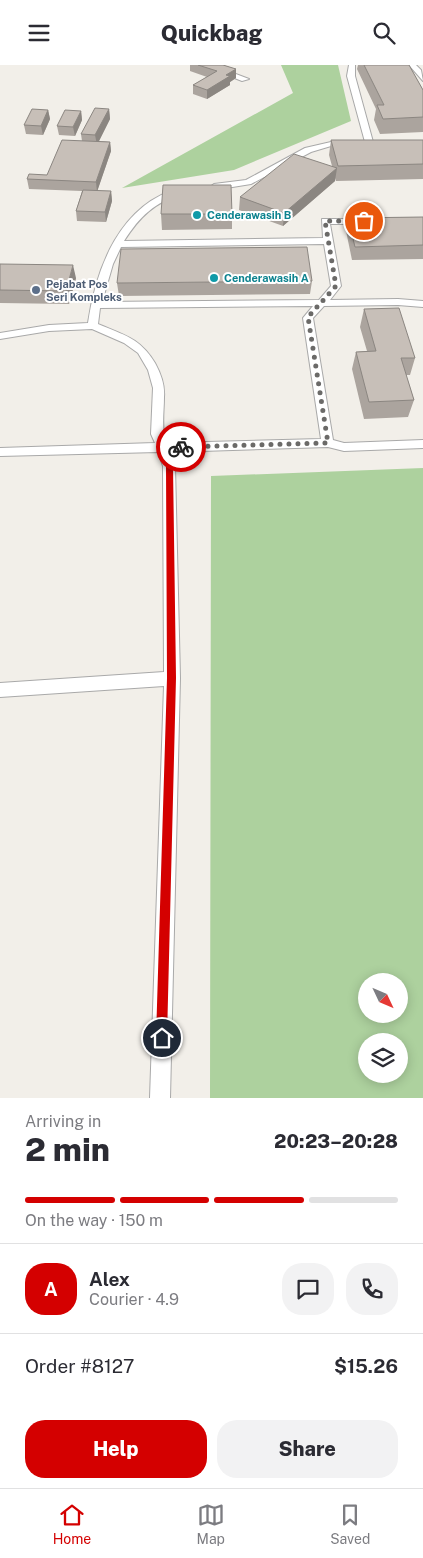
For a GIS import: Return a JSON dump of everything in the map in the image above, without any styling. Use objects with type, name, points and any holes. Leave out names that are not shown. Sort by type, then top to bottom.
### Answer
[{"type":"lane","points":[[205,65],[245,79]]},
{"type":"lane","points":[[204,188],[248,182],[308,150],[331,144],[373,142],[351,76],[352,65]]},
{"type":"lane","points":[[412,65],[419,71],[423,79]]},
{"type":"lane","points":[[93,326],[94,305],[108,261],[117,244],[151,202],[167,193],[188,190]]},
{"type":"lane","points":[[328,443],[308,317],[336,286],[325,221],[374,221]]},
{"type":"lane","points":[[117,244],[328,241]]},
{"type":"lane","points":[[94,305],[398,302],[423,304]]},
{"type":"lane","points":[[0,336],[49,328],[93,326],[128,341],[142,351],[154,370],[159,388],[157,434],[170,466],[172,678],[160,1098]]},
{"type":"lane","points":[[0,452],[328,443],[344,447],[423,444]]},
{"type":"lane","points":[[0,690],[172,678]]},
{"type":"green space","points":[[281,65],[338,65],[351,121],[234,170],[122,188],[293,93]]},
{"type":"green space","points":[[423,468],[423,1098],[210,1098],[211,476]]},
{"type":"building","points":[[198,65],[223,65],[236,69],[226,75],[230,76],[207,90],[193,85],[217,71]]},
{"type":"building","points":[[364,65],[409,65],[423,90],[423,117],[383,119],[377,105],[384,105]]},
{"type":"building","points":[[95,108],[109,109],[95,135],[81,134]]},
{"type":"building","points":[[32,109],[48,110],[41,126],[24,125]]},
{"type":"building","points":[[65,110],[81,111],[73,127],[57,126]]},
{"type":"building","points":[[62,140],[110,142],[96,182],[27,179],[29,174],[47,175]]},
{"type":"building","points":[[331,140],[423,140],[423,164],[338,166]]},
{"type":"building","points":[[294,154],[337,168],[284,213],[240,197]]},
{"type":"building","points":[[163,185],[231,185],[232,214],[161,214]]},
{"type":"building","points":[[83,190],[111,191],[105,212],[76,211]]},
{"type":"building","points":[[423,217],[423,245],[355,247],[348,218]]},
{"type":"building","points":[[307,247],[312,281],[117,283],[121,249]]},
{"type":"building","points":[[0,264],[73,265],[66,291],[0,290]]},
{"type":"building","points":[[399,308],[415,358],[401,358],[414,400],[369,402],[356,352],[376,351],[364,309]]},
{"type":"way so far","points":[[181,447],[328,443],[308,317],[336,286],[325,221],[364,221]]},
{"type":"place","name":"Cenderawasih B","points":[[197,215]]},
{"type":"place","name":"Cenderawasih A","points":[[214,278]]},
{"type":"place","name":"Pejabat Pos Seri Kompleks","points":[[36,290]]},
{"type":"route","points":[[162,1038],[172,678],[170,466],[161,447],[181,447]]}]
